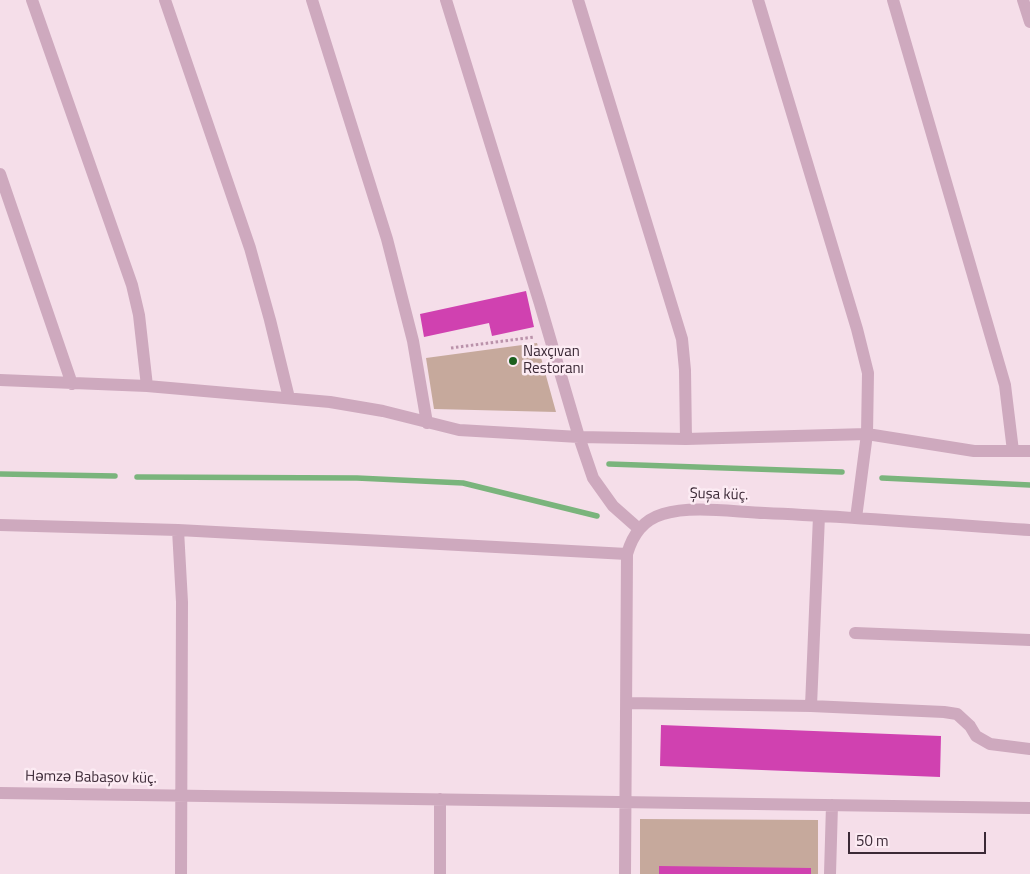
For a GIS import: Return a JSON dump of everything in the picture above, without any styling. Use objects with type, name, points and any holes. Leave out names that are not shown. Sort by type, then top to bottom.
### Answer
[{"type":"street","points":[[32,0],[132,285],[140,315],[147,386]]},
{"type":"street","points":[[165,0],[250,248],[289,398]]},
{"type":"street","points":[[312,0],[387,239],[413,341],[427,423]]},
{"type":"street","points":[[446,0],[550,334],[578,437],[593,478],[613,506],[639,529],[631,540],[627,554],[625,874]]},
{"type":"street","points":[[578,0],[682,339],[685,370],[686,439]]},
{"type":"street","points":[[758,0],[868,373],[867,434],[856,518]]},
{"type":"street","points":[[894,0],[1005,385],[1013,451]]},
{"type":"street","points":[[1023,0],[1030,22]]},
{"type":"street","points":[[0,174],[72,384]]},
{"type":"street","points":[[0,380],[147,386],[330,402],[383,411],[459,430],[578,437],[686,439],[867,434],[974,450],[1030,451]]},
{"type":"street","name":"Şuşa küç.","points":[[639,529],[652,519],[682,510],[856,518],[1030,530]]},
{"type":"street","points":[[812,706],[819,516]]},
{"type":"street","points":[[0,525],[178,530],[627,554]]},
{"type":"street","points":[[178,530],[182,602],[181,874]]},
{"type":"street","points":[[855,633],[1030,640]]},
{"type":"street","points":[[627,703],[812,706],[944,712],[957,714],[970,726],[976,736],[990,744],[1030,748]]},
{"type":"street","name":"Həmzə Babaşov küç.","points":[[0,793],[1030,808]]},
{"type":"street","points":[[440,799],[440,874]]},
{"type":"street","points":[[830,874],[832,805]]},
{"type":"path","points":[[451,348],[550,334]]},
{"type":"shaded area","points":[[537,343],[556,412],[434,409],[426,358]]},
{"type":"shaded area","points":[[640,819],[818,820],[818,874],[640,874]]},
{"type":"building","points":[[526,291],[534,327],[492,336],[489,323],[424,337],[420,314]]},
{"type":"building","points":[[661,725],[941,736],[940,777],[660,766]]},
{"type":"building","points":[[659,866],[811,868],[811,874],[659,874]]},
{"type":"waterway","points":[[609,464],[842,472]]},
{"type":"waterway","points":[[0,474],[115,476]]},
{"type":"waterway","points":[[137,477],[357,478],[463,483],[597,516]]},
{"type":"waterway","points":[[882,478],[1030,485]]},
{"type":"place","name":"Naxçıvan Restoranı","points":[[513,361]]}]
